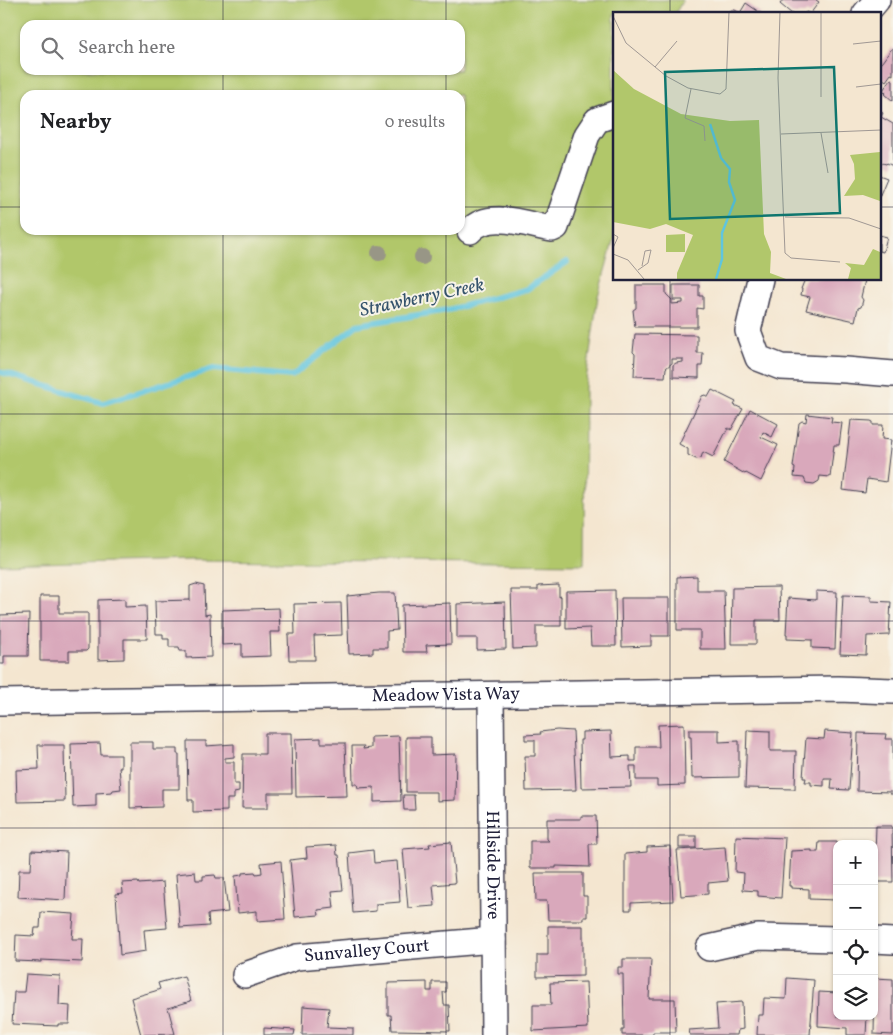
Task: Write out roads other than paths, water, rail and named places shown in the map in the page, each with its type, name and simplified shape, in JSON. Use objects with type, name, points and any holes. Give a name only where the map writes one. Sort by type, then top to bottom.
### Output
[{"type":"street","points":[[867,12],[877,0]]},
{"type":"street","points":[[470,231],[475,225],[486,221],[502,220],[552,229],[556,227],[587,135],[597,120],[613,114]]},
{"type":"street","points":[[760,280],[748,331],[758,358],[781,367],[893,374]]},
{"type":"street","name":"Meadow Vista Way","points":[[0,702],[838,689],[893,690]]},
{"type":"street","name":"Hillside Drive","points":[[491,695],[494,1035]]},
{"type":"street","points":[[709,948],[758,937],[833,939]]},
{"type":"street","name":"Sunvalley Court","points":[[245,975],[297,957],[492,940]]},
{"type":"street","points":[[878,940],[893,941]]},
{"type":"waterway","name":"Strawberry Creek","points":[[0,372],[103,403],[213,369],[292,376],[357,325],[448,310],[527,289],[567,262]]}]
